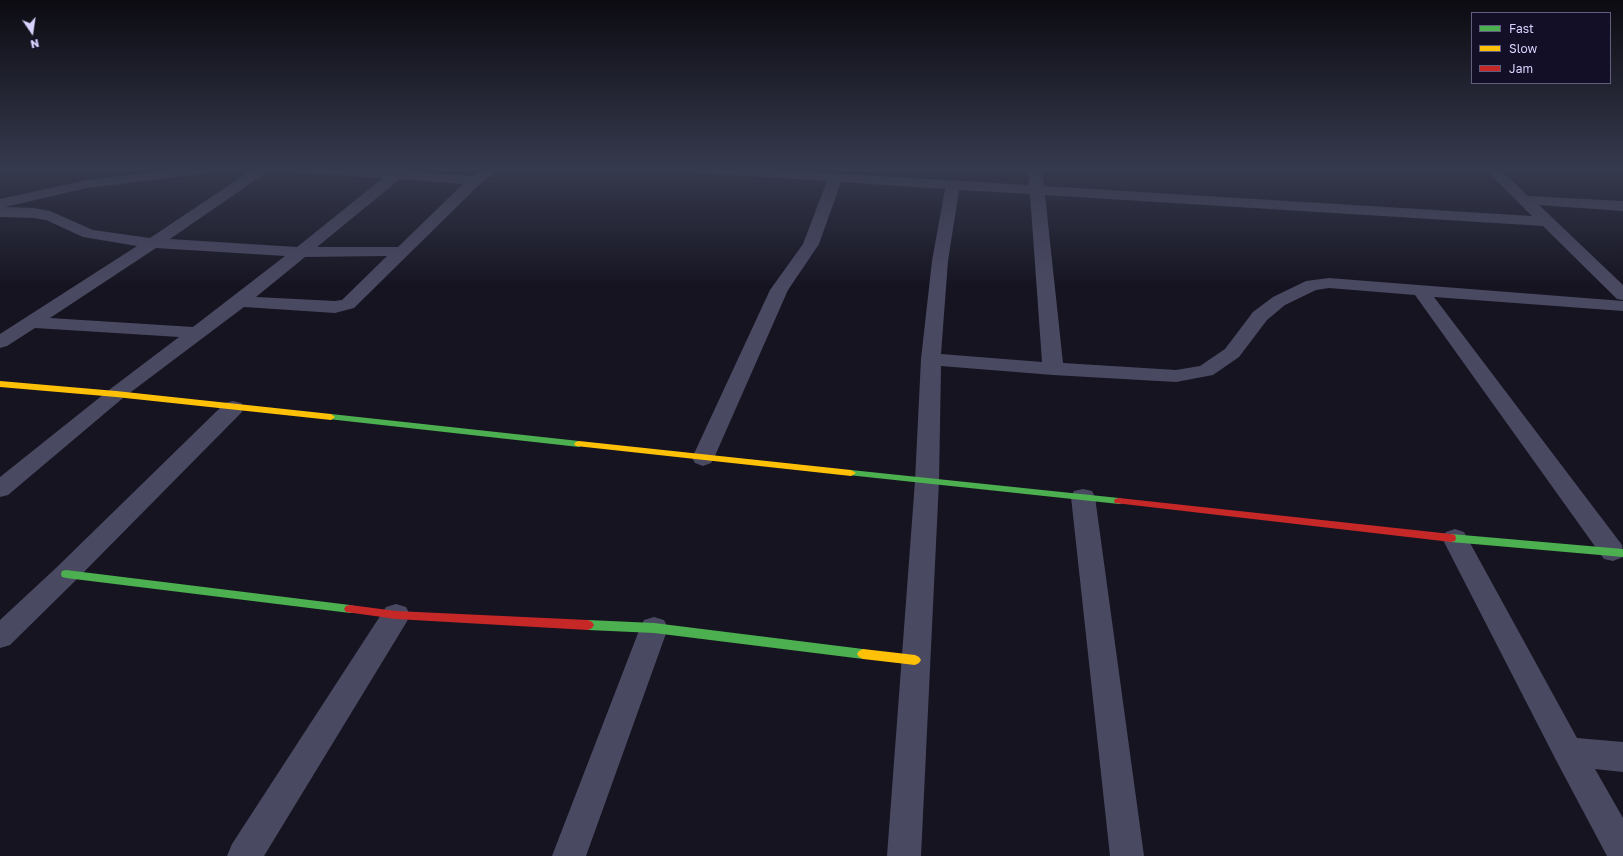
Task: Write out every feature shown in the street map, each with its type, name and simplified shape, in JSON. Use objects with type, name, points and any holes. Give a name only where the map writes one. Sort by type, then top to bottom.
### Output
[{"type":"street","points":[[0,342],[203,209]]},
{"type":"street","points":[[0,490],[116,394],[240,301],[353,209]]},
{"type":"street","points":[[240,301],[335,307],[348,304],[446,209]]},
{"type":"street","points":[[702,458],[779,290],[811,244],[824,209]]},
{"type":"street","points":[[904,856],[927,481],[931,359],[940,261],[949,209]]},
{"type":"street","points":[[1040,209],[1053,369]]},
{"type":"street","points":[[1333,209],[1547,222]]},
{"type":"street","points":[[1534,209],[1623,295]]},
{"type":"street","points":[[0,212],[34,213],[50,216],[89,234],[153,243],[299,252],[402,252]]},
{"type":"street","points":[[931,359],[1053,369],[1176,376],[1206,372],[1232,353],[1260,316],[1279,301],[1312,285],[1329,283],[1623,306]]},
{"type":"street","points":[[1420,290],[1618,552]]},
{"type":"street","points":[[30,322],[198,333]]},
{"type":"street","points":[[0,384],[116,394],[233,408],[1083,497],[1455,538],[1618,552]]},
{"type":"street","points":[[0,637],[66,574],[233,408]]},
{"type":"street","points":[[1083,497],[1127,856]]},
{"type":"street","points":[[1455,538],[1568,752],[1623,851]]},
{"type":"street","points":[[66,574],[396,615],[654,628],[915,660]]},
{"type":"street","points":[[244,856],[396,615]]},
{"type":"street","points":[[569,856],[654,628]]},
{"type":"street","points":[[1568,752],[1623,757]]},
{"type":"traffic: fast","points":[[331,417],[579,444]]},
{"type":"traffic: fast","points":[[851,473],[1119,501]]},
{"type":"traffic: fast","points":[[1451,538],[1623,553]]},
{"type":"traffic: fast","points":[[66,574],[350,609]]},
{"type":"traffic: fast","points":[[588,625],[654,628],[863,654]]},
{"type":"traffic: slow","points":[[0,384],[116,394],[331,417]]},
{"type":"traffic: slow","points":[[579,444],[851,473]]},
{"type":"traffic: slow","points":[[863,654],[915,660]]},
{"type":"traffic: jam","points":[[1119,501],[1451,538]]},
{"type":"traffic: jam","points":[[350,609],[396,615],[588,625]]}]
